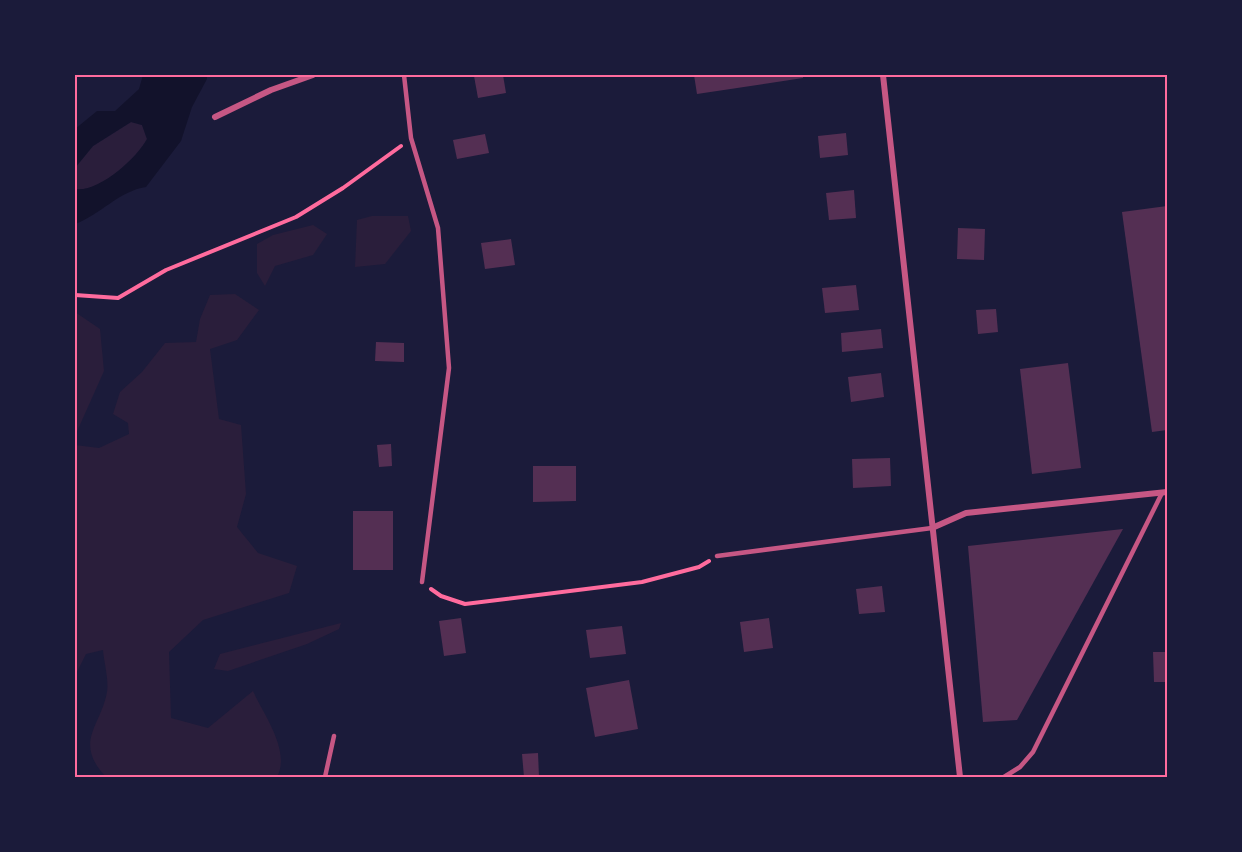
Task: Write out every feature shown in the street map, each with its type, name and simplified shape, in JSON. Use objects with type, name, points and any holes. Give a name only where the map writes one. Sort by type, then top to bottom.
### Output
[{"type":"street","points":[[215,117],[271,90],[313,75]]},
{"type":"street","points":[[883,75],[960,777]]},
{"type":"street","points":[[932,528],[966,513],[1165,492]]},
{"type":"lane","points":[[404,75],[411,138],[438,228],[449,368],[422,582]]},
{"type":"lane","points":[[1004,777],[1020,767],[1033,752],[1165,492]]},
{"type":"lane","points":[[717,556],[932,528]]},
{"type":"lane","points":[[325,777],[334,736]]},
{"type":"path","points":[[75,295],[118,298],[166,270],[296,217],[344,188],[411,138]]},
{"type":"path","points":[[422,582],[441,596],[465,604],[642,582],[699,567],[717,556]]},
{"type":"shaded area","points":[[143,75],[207,75],[207,79],[192,107],[181,141],[146,187],[127,193],[75,224],[75,189],[95,186],[116,173],[135,155],[147,139],[142,125],[131,122],[93,146],[75,168],[75,129],[97,111],[115,111],[139,89]]},
{"type":"shaded area","points":[[131,122],[142,125],[147,139],[135,156],[116,173],[95,186],[75,189],[75,168],[93,146]]},
{"type":"shaded area","points":[[372,216],[408,216],[411,231],[385,264],[355,267],[357,220]]},
{"type":"shaded area","points":[[313,225],[327,234],[313,255],[275,266],[265,286],[257,273],[257,244],[273,235]]},
{"type":"shaded area","points":[[235,294],[259,310],[237,340],[210,349],[219,419],[241,425],[246,494],[237,527],[258,553],[297,566],[289,593],[203,620],[169,652],[171,718],[208,728],[253,691],[274,733],[281,756],[280,767],[277,777],[106,777],[96,765],[90,744],[107,692],[103,650],[86,654],[75,676],[75,445],[99,448],[129,434],[128,423],[113,414],[120,392],[142,372],[165,343],[196,342],[200,319],[210,295]]},
{"type":"shaded area","points":[[75,312],[100,329],[104,371],[75,436]]},
{"type":"shaded area","points":[[341,623],[339,629],[307,644],[228,671],[214,669],[220,654]]},
{"type":"building","points":[[503,75],[506,93],[478,98],[474,76]]},
{"type":"building","points":[[694,75],[803,75],[803,78],[697,94]]},
{"type":"building","points":[[846,133],[848,155],[820,158],[818,136]]},
{"type":"building","points":[[485,134],[489,153],[457,159],[453,140]]},
{"type":"building","points":[[854,190],[856,218],[829,220],[826,193]]},
{"type":"building","points":[[1167,206],[1167,430],[1152,432],[1122,212]]},
{"type":"building","points":[[958,228],[985,229],[984,260],[957,259]]},
{"type":"building","points":[[511,239],[515,265],[485,269],[481,243]]},
{"type":"building","points":[[856,285],[859,310],[825,313],[822,288]]},
{"type":"building","points":[[996,309],[998,332],[978,334],[976,310]]},
{"type":"building","points":[[881,329],[883,348],[842,352],[841,333]]},
{"type":"building","points":[[376,342],[404,343],[404,362],[375,361]]},
{"type":"building","points":[[1068,363],[1081,468],[1032,474],[1020,369]]},
{"type":"building","points":[[881,373],[884,397],[851,402],[848,377]]},
{"type":"building","points":[[391,444],[392,466],[379,467],[377,445]]},
{"type":"building","points":[[890,458],[891,486],[853,488],[852,459]]},
{"type":"building","points":[[533,466],[576,466],[576,501],[533,502]]},
{"type":"building","points":[[353,511],[393,511],[393,570],[353,570]]},
{"type":"building","points":[[1123,529],[1017,720],[983,722],[968,546]]},
{"type":"building","points":[[882,586],[885,612],[859,614],[856,589]]},
{"type":"building","points":[[461,618],[466,653],[444,656],[439,621]]},
{"type":"building","points":[[769,618],[773,648],[744,652],[740,622]]},
{"type":"building","points":[[622,626],[626,654],[590,658],[586,630]]},
{"type":"building","points":[[1153,652],[1167,652],[1167,682],[1154,682]]},
{"type":"building","points":[[629,680],[638,729],[595,737],[586,688]]},
{"type":"building","points":[[538,753],[539,777],[524,777],[522,754]]}]
